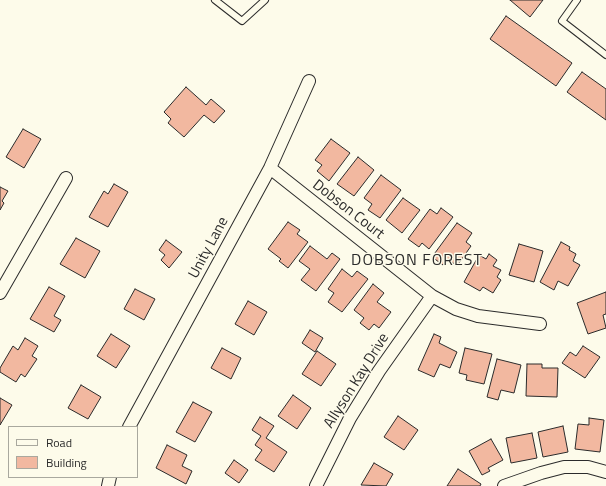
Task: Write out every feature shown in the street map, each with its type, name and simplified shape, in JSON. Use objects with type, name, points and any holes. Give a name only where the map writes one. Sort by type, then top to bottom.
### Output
[{"type":"street","name":"Unity Lane","points":[[130,426],[270,168],[309,81]]},
{"type":"street","name":"Dobson Court","points":[[270,168],[432,296],[456,308],[478,316],[540,324]]},
{"type":"street","points":[[0,293],[66,178]]},
{"type":"street","name":"Allyson Kay Drive","points":[[316,486],[350,418],[379,371],[432,296]]},
{"type":"street","points":[[504,486],[541,473],[564,467],[588,467],[606,472]]},
{"type":"lane","points":[[216,0],[242,21],[265,0]]},
{"type":"lane","points":[[577,0],[562,20],[606,55]]},
{"type":"building","points":[[510,0],[543,0],[530,17]]},
{"type":"building","points":[[506,16],[572,63],[556,86],[490,39]]},
{"type":"building","points":[[582,72],[606,89],[606,120],[567,92]]},
{"type":"building","points":[[186,87],[206,105],[211,99],[225,111],[214,123],[204,115],[184,137],[168,123],[171,119],[164,112]]},
{"type":"building","points":[[23,129],[41,139],[24,168],[6,157]]},
{"type":"building","points":[[331,139],[350,153],[329,181],[317,171],[322,165],[315,160]]},
{"type":"building","points":[[358,157],[374,170],[354,196],[337,184]]},
{"type":"building","points":[[381,175],[401,190],[380,218],[368,210],[372,204],[364,198]]},
{"type":"building","points":[[114,184],[128,192],[108,227],[89,217],[104,191],[108,194]]},
{"type":"building","points":[[0,187],[8,191],[2,201],[4,203],[0,210]]},
{"type":"building","points":[[403,198],[420,210],[402,233],[386,220]]},
{"type":"building","points":[[441,208],[453,217],[429,249],[422,243],[419,247],[408,239],[430,209],[437,214]]},
{"type":"building","points":[[288,222],[300,230],[297,234],[308,242],[288,268],[279,261],[281,259],[268,249]]},
{"type":"building","points":[[457,223],[472,233],[466,242],[471,246],[457,266],[448,259],[443,265],[432,257]]},
{"type":"building","points":[[76,238],[100,251],[85,278],[60,264]]},
{"type":"building","points":[[166,240],[182,252],[169,268],[161,260],[165,255],[159,250]]},
{"type":"building","points":[[561,242],[570,247],[569,250],[576,254],[573,261],[580,265],[568,286],[558,281],[554,290],[540,282]]},
{"type":"building","points":[[519,244],[543,251],[534,282],[509,275]]},
{"type":"building","points":[[310,246],[327,259],[332,253],[340,259],[316,291],[301,280],[310,269],[299,261]]},
{"type":"building","points":[[489,254],[497,260],[493,266],[501,270],[497,277],[501,280],[493,293],[483,287],[480,291],[464,282],[479,255],[486,259]]},
{"type":"building","points":[[342,269],[352,277],[357,271],[368,279],[342,312],[328,302],[334,293],[328,289]]},
{"type":"building","points":[[373,284],[384,293],[377,302],[391,312],[379,328],[374,324],[369,330],[360,323],[364,318],[354,310]]},
{"type":"building","points":[[49,287],[65,296],[54,316],[61,320],[54,332],[30,319]]},
{"type":"building","points":[[135,289],[155,299],[144,320],[124,309]]},
{"type":"building","points":[[606,292],[606,314],[603,315],[606,328],[588,334],[577,303]]},
{"type":"building","points":[[248,301],[267,312],[254,335],[235,324]]},
{"type":"building","points":[[310,330],[323,338],[315,352],[302,343]]},
{"type":"building","points":[[111,334],[130,346],[116,368],[97,356]]},
{"type":"building","points":[[434,334],[441,337],[439,343],[457,352],[450,368],[440,364],[434,377],[418,370]]},
{"type":"building","points":[[25,338],[38,346],[32,356],[37,359],[25,377],[21,374],[16,382],[0,372],[0,368],[13,346],[18,350]]},
{"type":"building","points":[[583,346],[600,357],[585,378],[562,363],[570,352],[576,356]]},
{"type":"building","points":[[222,348],[241,358],[231,379],[211,368]]},
{"type":"building","points":[[465,348],[492,354],[484,384],[466,380],[467,375],[459,373]]},
{"type":"building","points":[[317,351],[336,364],[321,386],[302,374]]},
{"type":"building","points":[[497,359],[521,365],[514,393],[501,390],[498,400],[487,397]]},
{"type":"building","points":[[527,364],[542,364],[542,368],[558,368],[557,397],[526,396]]},
{"type":"building","points":[[81,385],[101,397],[88,419],[68,408]]},
{"type":"building","points":[[293,395],[311,408],[297,429],[278,416]]},
{"type":"building","points":[[0,398],[12,405],[0,425]]},
{"type":"building","points":[[193,402],[212,412],[195,442],[176,432]]},
{"type":"building","points":[[398,416],[418,430],[404,450],[384,437]]},
{"type":"building","points":[[260,417],[274,426],[266,438],[287,452],[274,472],[255,460],[262,450],[255,445],[261,436],[252,430]]},
{"type":"building","points":[[589,418],[604,420],[600,452],[575,449],[578,424],[589,425]]},
{"type":"building","points":[[563,426],[568,452],[543,457],[538,432]]},
{"type":"building","points":[[532,433],[537,458],[511,463],[506,438]]},
{"type":"building","points":[[491,439],[503,460],[488,468],[490,471],[482,475],[469,451]]},
{"type":"building","points":[[167,445],[187,455],[182,466],[192,471],[186,484],[156,468]]},
{"type":"building","points":[[234,460],[248,470],[239,483],[225,473]]},
{"type":"building","points":[[374,463],[393,474],[386,486],[361,485]]},
{"type":"building","points":[[458,469],[481,484],[480,486],[447,486]]},
{"type":"district","name":"DOBSON FOREST","points":[[417,261]]}]
